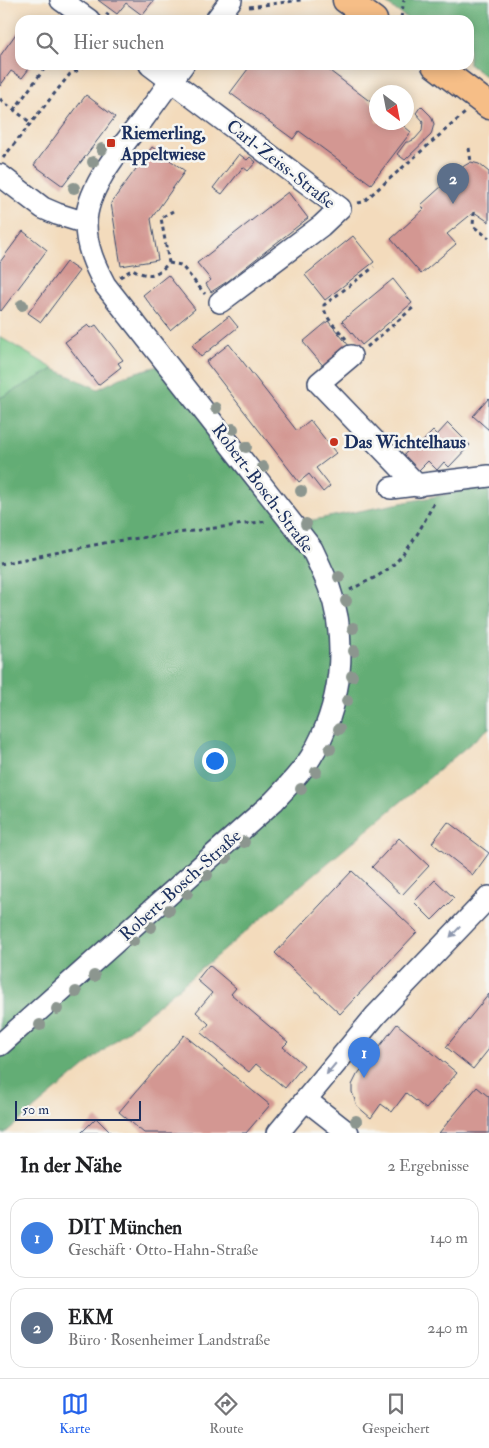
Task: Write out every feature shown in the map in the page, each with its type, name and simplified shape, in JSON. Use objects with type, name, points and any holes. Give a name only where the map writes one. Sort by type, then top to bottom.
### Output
[{"type":"main road","points":[[346,0],[367,15]]},
{"type":"main road","points":[[440,70],[478,108]]},
{"type":"street","points":[[62,0],[82,15]]},
{"type":"street","points":[[224,15],[240,4]]},
{"type":"street","name":"Carl-Zeiss-Straße","points":[[177,73],[340,208],[322,226],[220,302]]},
{"type":"street","name":"Robert-Bosch-Straße","points":[[0,1045],[274,801],[295,778],[323,734],[338,683],[340,639],[333,602],[323,571],[312,549],[105,285],[93,263],[86,223],[89,207],[102,178],[177,73]]},
{"type":"street","points":[[0,174],[43,208],[86,223]]},
{"type":"street","points":[[351,356],[319,383],[418,486]]},
{"type":"street","points":[[391,488],[489,476]]},
{"type":"street","points":[[278,1133],[376,1015],[489,897]]},
{"type":"street","points":[[306,1100],[348,1133]]},
{"type":"path","points":[[240,4],[301,0]]},
{"type":"path","points":[[402,15],[404,0]]},
{"type":"path","points":[[14,110],[43,70]]},
{"type":"path","points":[[0,162],[70,74],[79,70]]},
{"type":"path","points":[[0,99],[30,123]]},
{"type":"path","points":[[340,208],[364,202],[478,108]]},
{"type":"path","points":[[469,148],[471,162]]},
{"type":"path","points":[[169,263],[161,218],[173,211]]},
{"type":"path","points":[[474,212],[473,226],[489,238]]},
{"type":"path","points":[[169,263],[181,265],[208,298],[220,302]]},
{"type":"path","points":[[105,285],[133,269],[142,275],[158,273],[169,263]]},
{"type":"path","points":[[374,267],[324,305],[324,311],[327,316],[354,348],[351,356],[358,355],[414,307]]},
{"type":"path","points":[[350,590],[387,570],[404,555],[436,500],[438,483]]},
{"type":"path","points":[[0,564],[109,542],[266,522],[288,517]]},
{"type":"green space","points":[[382,0],[489,0],[489,79],[474,68],[474,15],[402,15]]},
{"type":"green space","points":[[0,337],[54,369],[0,398]]},
{"type":"green space","points":[[162,365],[287,525],[489,486],[489,728],[5,1133],[0,1133],[0,398],[54,369],[98,389],[129,374]]},
{"type":"building","points":[[98,0],[154,0],[142,15],[126,3],[117,14]]},
{"type":"building","points":[[15,35],[15,70],[28,70],[22,78],[11,71],[0,86],[0,56]]},
{"type":"building","points":[[247,70],[329,70],[369,101],[369,130],[409,130],[411,132],[371,184],[299,131],[293,139],[230,93]]},
{"type":"building","points":[[86,95],[115,117],[63,186],[34,165]]},
{"type":"building","points":[[421,106],[431,116],[434,124],[431,135],[405,160],[397,154],[406,142],[415,139],[422,131],[423,121],[416,113]]},
{"type":"building","points":[[152,147],[185,171],[151,219],[158,260],[121,266],[111,203]]},
{"type":"building","points":[[239,154],[247,160],[250,157],[256,162],[248,171],[243,167],[222,194],[213,188]]},
{"type":"building","points":[[471,162],[479,164],[489,172],[489,222],[474,212],[447,234],[456,244],[421,274],[391,239],[424,209],[421,205],[464,166]]},
{"type":"building","points":[[288,192],[308,218],[228,281],[211,292],[206,284],[211,280],[197,263]]},
{"type":"building","points":[[23,231],[47,250],[1,311],[0,262]]},
{"type":"building","points":[[353,236],[374,262],[325,300],[305,275]]},
{"type":"building","points":[[66,262],[79,271],[41,322],[28,313]]},
{"type":"building","points":[[168,275],[195,309],[170,330],[143,295]]},
{"type":"building","points":[[393,279],[412,303],[362,345],[342,321]]},
{"type":"building","points":[[229,316],[238,327],[201,357],[192,345]]},
{"type":"building","points":[[328,321],[350,347],[325,368],[303,342]]},
{"type":"building","points":[[88,325],[91,328],[96,325],[123,360],[118,363],[121,367],[98,385],[65,342]]},
{"type":"building","points":[[229,344],[297,431],[310,420],[336,453],[316,468],[330,486],[323,492],[309,474],[299,482],[206,362]]},
{"type":"building","points":[[489,398],[489,430],[473,416]]},
{"type":"building","points":[[448,423],[470,445],[449,467],[444,462],[437,470],[428,461],[418,471],[403,456],[412,446],[415,449],[433,431],[437,435]]},
{"type":"building","points":[[448,822],[489,853],[473,875],[432,843]]},
{"type":"building","points":[[399,838],[429,866],[402,895],[372,867]]},
{"type":"building","points":[[352,871],[417,932],[340,1014],[275,953]]},
{"type":"building","points":[[435,880],[454,898],[432,920],[414,902]]},
{"type":"building","points":[[209,965],[236,988],[231,994],[288,1042],[283,1047],[304,1065],[285,1088],[256,1064],[249,1072],[201,1033],[209,1024],[196,1012],[212,993],[197,980]]},
{"type":"building","points":[[489,994],[489,1049],[473,1069],[446,1047]]},
{"type":"building","points":[[397,1024],[457,1073],[426,1109],[406,1093],[392,1112],[381,1104],[371,1118],[357,1106],[352,1092],[352,1085],[357,1075]]},
{"type":"building","points":[[184,1035],[270,1105],[246,1133],[144,1133],[119,1112]]},
{"type":"building","points":[[477,1087],[489,1097],[489,1133],[439,1133]]},
{"type":"building","points":[[96,1118],[111,1133],[81,1133]]},
{"type":"place","name":"Riemerling, Appeltwiese","points":[[111,143]]},
{"type":"place","name":"EKM","points":[[453,204]]},
{"type":"place","name":"Das Wichtelhaus","points":[[334,442]]},
{"type":"place","name":"DIT München","points":[[364,1078]]}]
